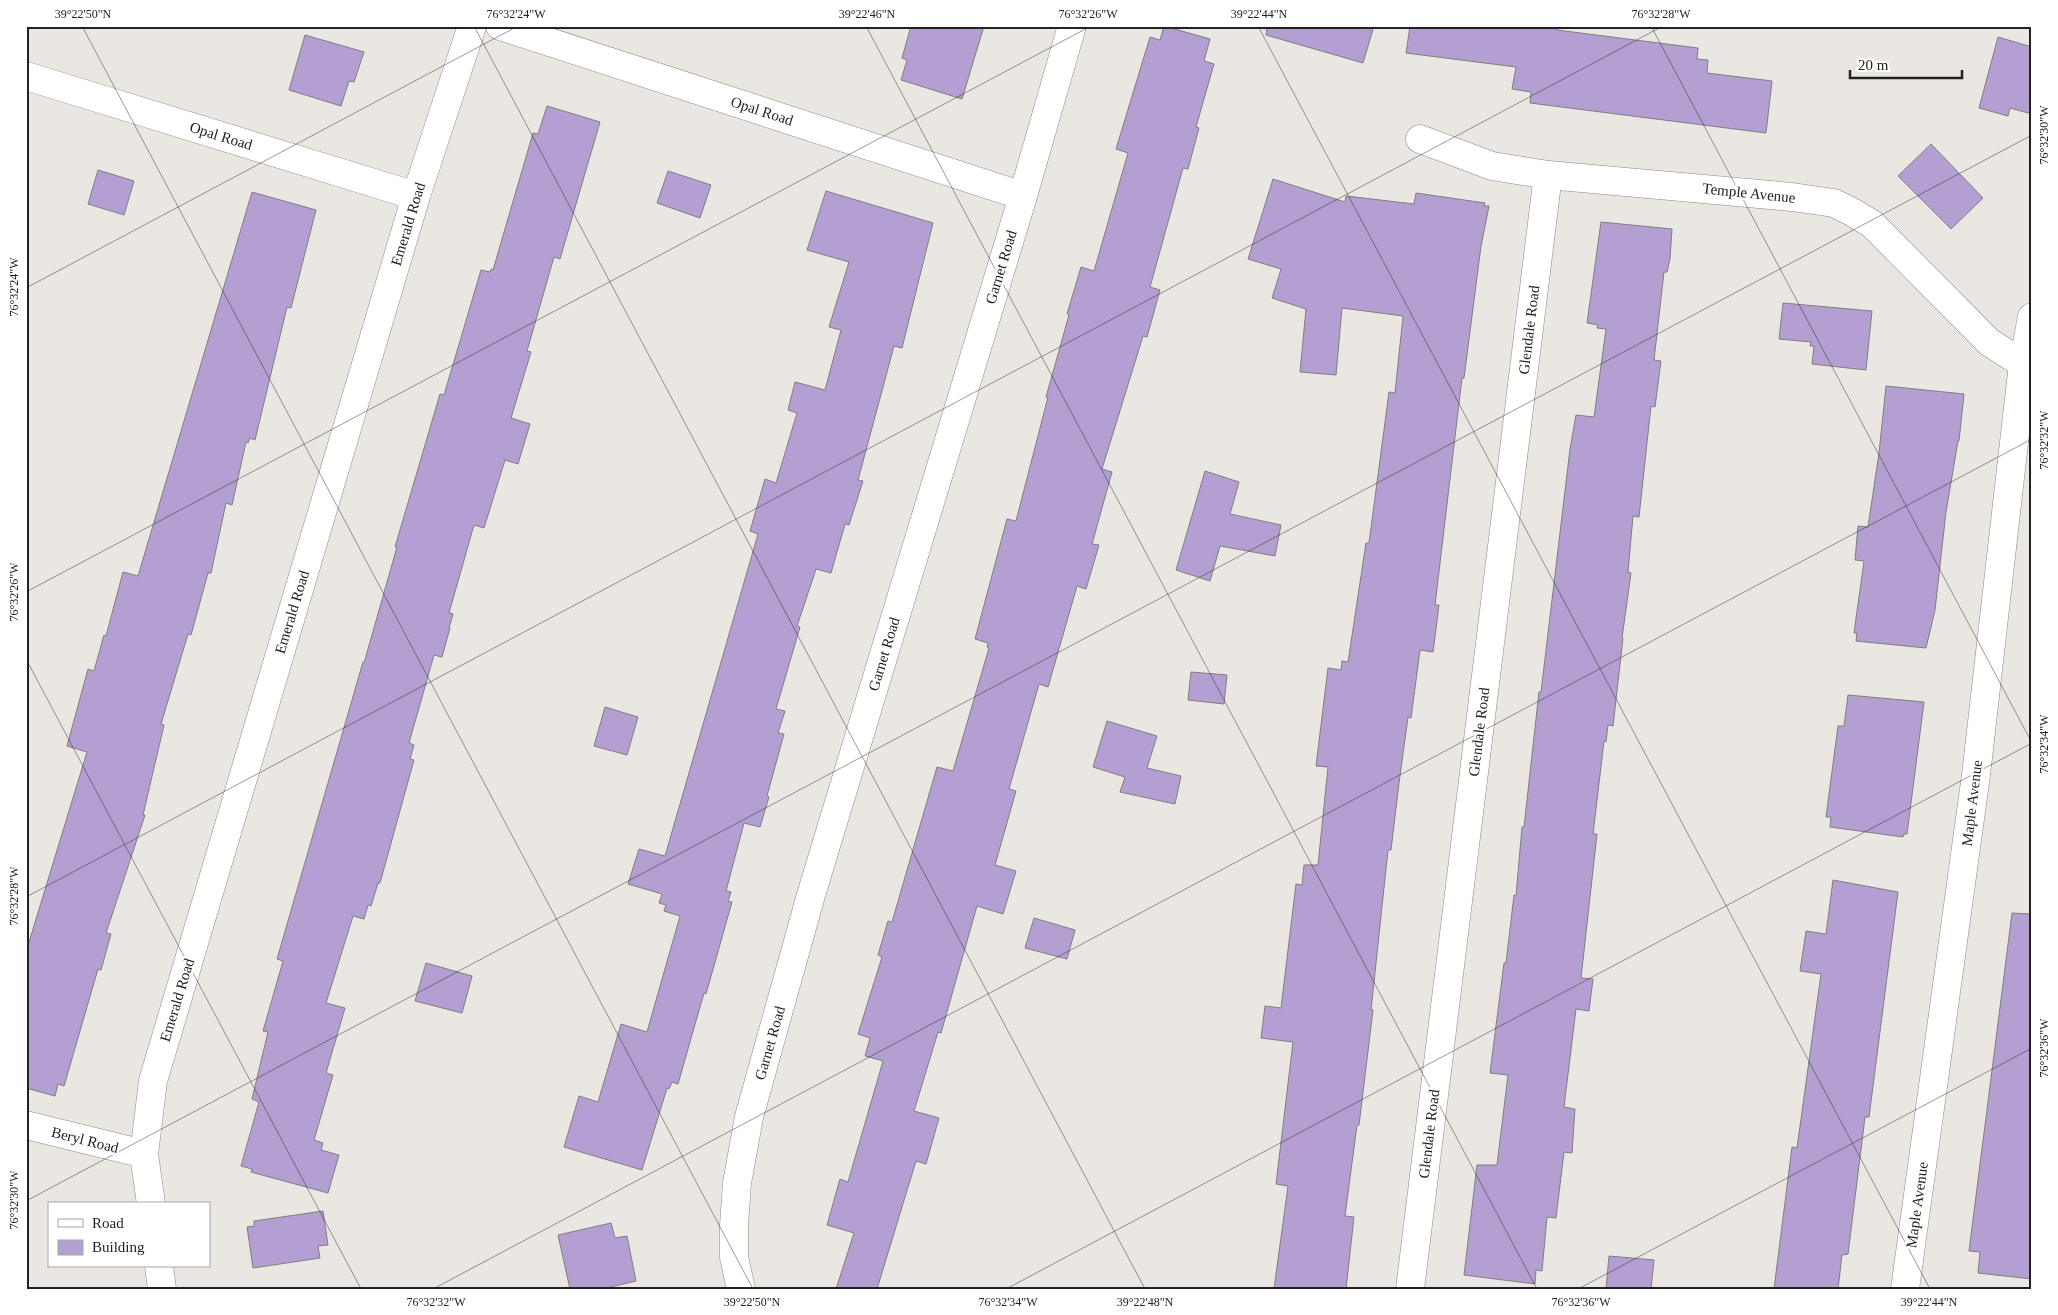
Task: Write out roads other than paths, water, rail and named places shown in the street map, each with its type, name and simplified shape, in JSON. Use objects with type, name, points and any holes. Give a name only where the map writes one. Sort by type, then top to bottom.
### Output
[{"type":"street","name":"Emerald Road","points":[[151,1202],[144,1154],[153,1081],[416,196],[472,26]]},
{"type":"street","name":"Opal Road","points":[[500,26],[1023,196]]},
{"type":"street","name":"Garnet Road","points":[[741,1289],[734,1257],[734,1225],[737,1183],[749,1117],[811,895],[1023,196],[1072,26]]},
{"type":"street","name":"Opal Road","points":[[26,76],[416,196]]},
{"type":"street","name":"Temple Avenue","points":[[1420,139],[1492,166],[1548,175],[1782,196],[1834,203],[1872,224],[1989,342],[2023,364]]},
{"type":"street","name":"Glendale Road","points":[[1410,1289],[1548,175]]},
{"type":"street","name":"Maple Avenue","points":[[1905,1289],[1975,785],[2023,364],[2032,317]]},
{"type":"street","name":"Beryl Road","points":[[26,1125],[144,1154]]},
{"type":"street","points":[[159,1268],[162,1289]]}]
